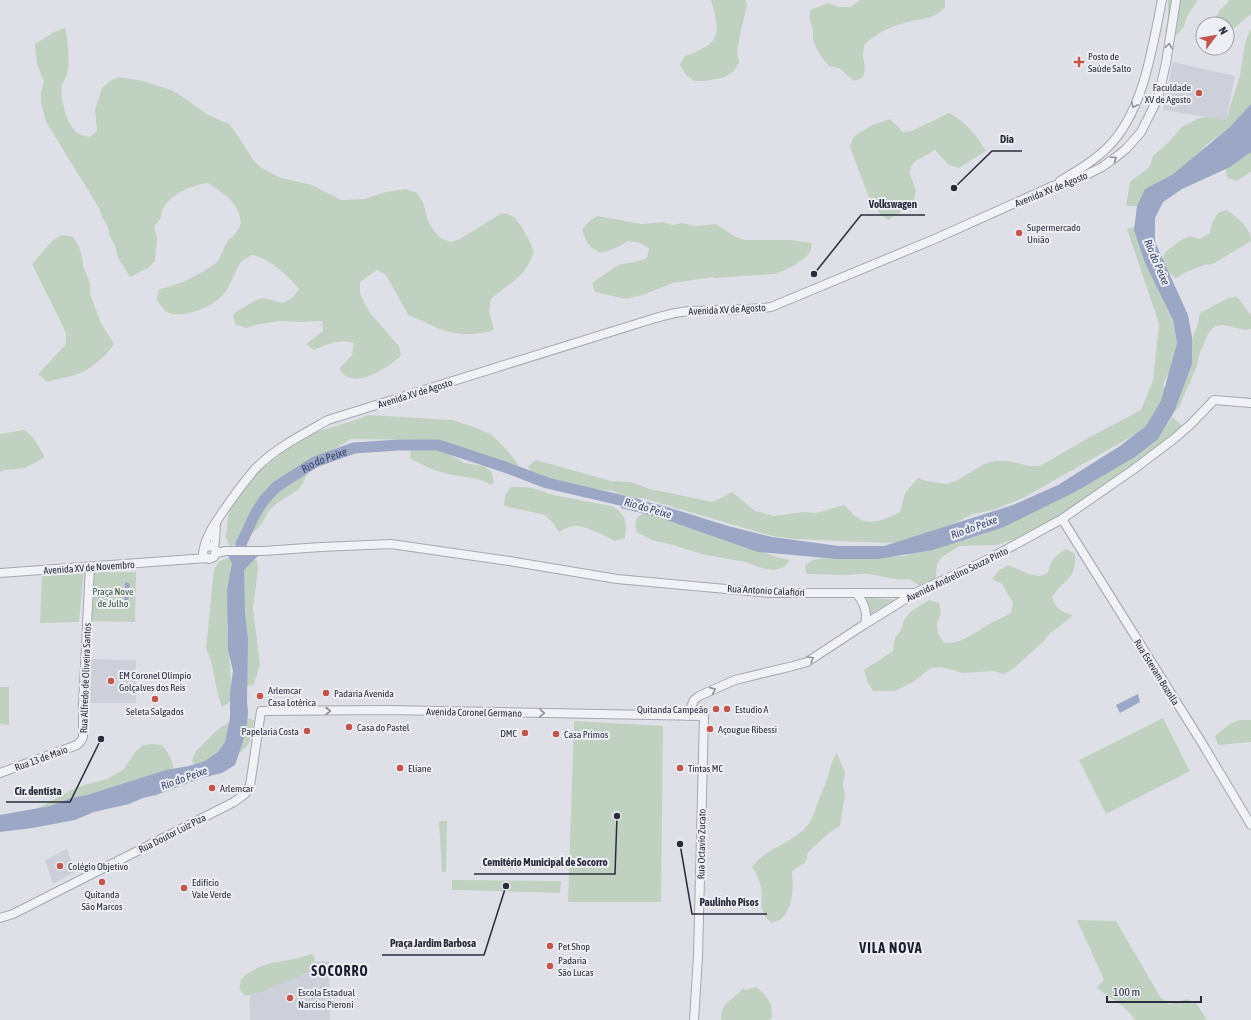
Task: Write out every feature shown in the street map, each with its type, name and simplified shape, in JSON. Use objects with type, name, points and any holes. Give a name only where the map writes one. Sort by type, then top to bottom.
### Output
[{"type":"street","points":[[1053,186],[1096,157],[1107,148],[1120,132],[1140,92],[1146,73],[1162,0]]},
{"type":"street","name":"Avenida XV de Agosto","points":[[204,549],[206,541],[216,523],[239,488],[258,466],[283,447],[328,420],[668,315],[690,311],[729,311],[770,307],[937,238],[1053,186],[1076,180],[1102,167],[1135,140],[1154,108],[1161,86],[1176,0]]},
{"type":"street","points":[[1096,157],[1102,167]]},
{"type":"street","name":"Avenida Andrelino Souza Pinto","points":[[687,716],[692,703],[699,696],[735,680],[807,662],[915,593],[987,560],[1062,520],[1134,470],[1175,438],[1214,400],[1251,404]]},
{"type":"street","name":"Rua Estevam Bozolla","points":[[1062,520],[1202,743],[1251,825]]},
{"type":"street","name":"Avenida XV de Agosto","points":[[215,550],[216,523]]},
{"type":"street","name":"Rua Antonio Calafiori","points":[[215,550],[263,551],[391,544],[618,579],[769,592],[915,593]]},
{"type":"street","points":[[210,546],[215,550],[213,558],[207,558],[203,554],[204,549],[210,546]]},
{"type":"street","name":"Avenida XV de Novembro","points":[[178,560],[204,549]]},
{"type":"street","name":"Avenida XV de Novembro","points":[[0,573],[207,558]]},
{"type":"street","name":"Rua Alfredo de Oliveira Santos","points":[[81,741],[83,737],[83,705],[90,566]]},
{"type":"street","points":[[856,593],[866,608],[867,615],[865,624]]},
{"type":"street","name":"Avenida Coronel Germano","points":[[261,711],[386,710],[704,716]]},
{"type":"street","name":"Rua Doutor Luiz Piza","points":[[0,918],[13,914],[227,806],[245,794],[250,786],[261,711]]},
{"type":"street","name":"Rua Octavio Zucato","points":[[694,1020],[698,956],[704,716]]},
{"type":"street","name":"Rua 13 de Maio","points":[[0,773],[77,745],[81,741]]},
{"type":"shaded area","name":"Faculdade XV de Agosto","points":[[1173,62],[1235,76],[1226,120],[1163,110]]},
{"type":"shaded area","name":"EM Coronel Olímpio Golçalves dos Reis","points":[[87,659],[136,660],[136,703],[85,703]]},
{"type":"shaded area","name":"Colégio Objetivo","points":[[67,849],[75,872],[53,884],[45,860]]},
{"type":"shaded area","name":"Escola Estadual Narciso Pieroni","points":[[329,961],[330,1020],[250,1020],[249,975],[278,963]]},
{"type":"green space","points":[[711,0],[746,0],[747,5],[737,52],[739,62],[734,71],[725,77],[705,81],[694,81],[686,75],[680,65],[685,56],[706,47],[712,42],[715,36],[717,30]]},
{"type":"green space","points":[[860,0],[945,0],[945,8],[931,17],[890,28],[864,45],[863,56],[865,68],[863,78],[854,81],[839,68],[829,66],[823,59],[813,40],[810,10],[828,3],[839,7],[850,7]]},
{"type":"green space","points":[[1168,0],[1198,0],[1187,16],[1184,26],[1178,34],[1169,40],[1165,31],[1168,21]]},
{"type":"green space","points":[[1230,0],[1251,0],[1251,14],[1235,27],[1235,16],[1217,16],[1219,11]]},
{"type":"green space","points":[[65,28],[68,44],[68,64],[67,74],[62,85],[63,105],[72,127],[81,135],[90,137],[97,131],[95,110],[102,88],[110,81],[119,77],[143,81],[171,90],[208,115],[229,124],[254,161],[262,168],[281,178],[312,185],[341,200],[364,199],[386,192],[406,189],[417,193],[423,202],[428,221],[440,238],[451,242],[460,239],[502,213],[508,214],[515,218],[522,227],[534,252],[525,270],[512,283],[491,299],[489,311],[494,330],[478,334],[453,333],[409,316],[386,275],[377,270],[360,282],[360,293],[370,313],[399,346],[401,356],[375,374],[367,377],[352,378],[343,374],[339,369],[352,355],[354,343],[338,342],[314,350],[306,344],[323,331],[322,321],[279,321],[246,328],[235,324],[233,314],[254,301],[263,298],[283,303],[293,297],[299,289],[278,268],[259,257],[252,255],[241,262],[227,289],[217,301],[205,308],[191,313],[178,315],[167,312],[157,300],[159,289],[188,279],[214,265],[220,257],[226,243],[239,228],[241,222],[238,211],[228,197],[208,183],[183,190],[172,198],[164,207],[160,219],[154,227],[157,238],[155,261],[148,268],[130,277],[118,258],[108,227],[99,208],[46,122],[41,103],[41,93],[44,82],[37,64],[35,44],[54,32]]},
{"type":"green space","points":[[1251,28],[1251,106],[1230,128],[1206,145],[1186,168],[1144,192],[1137,206],[1126,206],[1130,182],[1150,166],[1153,156],[1169,142],[1182,127],[1199,118],[1207,117],[1226,120],[1240,75],[1245,43]]},
{"type":"green space","points":[[949,113],[955,116],[970,129],[986,151],[959,168],[949,165],[935,150],[914,162],[909,172],[916,190],[914,202],[888,220],[880,214],[868,195],[850,147],[853,137],[872,125],[890,119],[903,132],[912,131]]},
{"type":"green space","points":[[1251,143],[1251,172],[1237,181],[1227,178],[1225,167]]},
{"type":"green space","points":[[1226,210],[1243,223],[1249,231],[1251,241],[1213,264],[1204,265],[1186,272],[1176,278],[1168,272],[1162,262],[1165,252],[1181,240],[1190,236],[1200,239],[1210,233],[1212,223],[1218,213]]},
{"type":"green space","points":[[597,216],[642,224],[662,222],[673,225],[682,223],[695,226],[716,224],[734,236],[745,240],[791,240],[812,243],[810,252],[804,259],[775,274],[713,277],[673,283],[645,294],[626,299],[595,292],[592,283],[618,265],[647,258],[649,248],[640,243],[628,241],[618,247],[601,253],[593,249],[588,244],[582,230],[588,222]]},
{"type":"green space","points":[[1137,226],[1145,260],[1173,320],[1177,343],[1170,370],[1163,385],[1167,391],[1150,426],[1023,498],[993,510],[973,514],[947,527],[898,542],[887,543],[794,539],[772,536],[642,498],[632,498],[612,491],[552,484],[534,476],[528,467],[536,460],[611,481],[631,482],[650,489],[713,502],[732,492],[755,511],[774,516],[804,512],[816,513],[844,505],[856,517],[863,521],[873,522],[890,517],[900,512],[905,493],[918,478],[946,484],[956,481],[984,464],[995,461],[1008,461],[1030,466],[1040,466],[1088,438],[1141,410],[1153,380],[1159,324],[1127,229]]},
{"type":"green space","points":[[62,235],[73,237],[79,247],[83,266],[90,283],[90,294],[101,323],[114,344],[102,358],[86,370],[75,375],[47,382],[38,374],[66,344],[66,333],[32,264],[53,240]]},
{"type":"green space","points":[[1237,297],[1251,315],[1251,329],[1245,330],[1224,325],[1215,326],[1208,334],[1199,355],[1197,366],[1179,407],[1172,414],[1179,372],[1198,324],[1200,313],[1228,298]]},
{"type":"green space","points":[[367,415],[452,420],[474,427],[492,435],[519,465],[510,470],[435,440],[351,439],[307,466],[304,482],[300,487],[271,509],[256,530],[230,547],[226,537],[228,516],[231,507],[250,479],[290,446],[306,436]]},
{"type":"green space","points":[[1172,417],[1184,427],[1175,437],[1091,494],[1084,501],[1081,510],[1073,516],[1063,516],[1054,519],[1026,535],[998,545],[959,546],[942,557],[937,564],[936,577],[933,586],[925,592],[909,579],[892,579],[863,574],[806,574],[805,565],[813,560],[824,558],[905,556],[1158,439]]},
{"type":"green space","points":[[24,430],[33,438],[45,457],[25,468],[0,472],[0,434]]},
{"type":"green space","points":[[420,443],[439,448],[464,463],[483,466],[491,471],[494,481],[491,485],[475,479],[443,473],[418,463],[410,458],[411,448]]},
{"type":"green space","points":[[511,487],[530,488],[549,494],[611,506],[623,515],[626,527],[625,538],[615,541],[591,530],[577,526],[570,527],[559,532],[545,515],[504,506],[505,495]]},
{"type":"green space","points":[[649,510],[777,557],[790,560],[784,567],[774,570],[765,569],[745,562],[701,554],[652,540],[636,532],[635,528],[637,518]]},
{"type":"green space","points":[[1066,549],[1075,554],[1074,570],[1072,575],[1052,597],[1055,604],[1060,609],[1065,613],[1073,615],[1050,633],[1044,641],[1014,668],[1004,674],[994,671],[963,673],[941,667],[931,668],[913,682],[895,691],[873,691],[867,681],[864,670],[893,651],[895,638],[910,612],[929,600],[939,603],[941,612],[937,624],[938,634],[944,643],[957,642],[1011,613],[1013,603],[1002,584],[992,579],[998,571],[1008,565],[1029,574],[1039,576],[1048,573],[1050,565],[1054,559]]},
{"type":"green space","points":[[228,558],[233,559],[227,626],[232,692],[231,701],[222,707],[206,648],[214,569],[220,561]]},
{"type":"green space","points":[[247,559],[257,560],[258,570],[253,608],[260,665],[254,684],[244,687],[242,562]]},
{"type":"green space","name":"Praça Nove de Julho","points":[[43,571],[84,571],[79,622],[40,623]]},
{"type":"green space","name":"Praça Nove de Julho","points":[[93,572],[136,572],[135,622],[87,621]]},
{"type":"green space","points":[[863,597],[899,600],[871,617]]},
{"type":"green space","points":[[0,687],[9,687],[9,725],[0,724]]},
{"type":"green space","points":[[244,717],[254,720],[252,737],[247,746],[240,753],[215,769],[196,770],[192,761],[195,752],[218,729],[235,719]]},
{"type":"green space","points":[[1163,718],[1190,771],[1106,814],[1079,760]]},
{"type":"green space","points":[[1240,720],[1251,720],[1251,742],[1218,745],[1215,736],[1231,723]]},
{"type":"green space","points":[[574,721],[663,726],[661,902],[568,902]]},
{"type":"green space","points":[[143,745],[162,745],[167,751],[172,761],[173,772],[32,815],[40,807],[77,787],[107,779],[124,769],[135,752]]},
{"type":"green space","points":[[837,753],[845,773],[843,785],[845,795],[840,826],[829,833],[808,852],[806,862],[792,871],[792,897],[788,910],[780,920],[771,923],[763,913],[761,904],[761,890],[757,875],[752,867],[765,854],[797,835],[810,822]]},
{"type":"green space","points":[[439,821],[447,821],[446,872],[442,872]]},
{"type":"green space","points":[[452,880],[561,881],[560,893],[452,890]]},
{"type":"green space","points":[[1077,920],[1116,921],[1161,998],[1169,1004],[1188,999],[1197,1004],[1207,1020],[1135,1020],[1122,1006],[1097,987],[1104,980]]},
{"type":"green space","points":[[313,954],[315,960],[310,970],[300,976],[264,991],[245,996],[239,989],[241,979],[259,967]]},
{"type":"green space","points":[[756,987],[770,1003],[772,1017],[769,1020],[721,1020],[722,1010],[729,1001],[743,988],[745,990]]},
{"type":"water","points":[[1251,104],[1251,152],[1230,167],[1182,189],[1163,202],[1155,218],[1155,242],[1188,315],[1192,337],[1192,364],[1174,412],[1158,439],[1135,457],[1075,492],[1004,527],[933,550],[878,559],[837,559],[758,552],[661,518],[621,508],[625,496],[728,526],[772,537],[839,546],[884,546],[1013,505],[1058,485],[1120,446],[1146,426],[1161,401],[1177,343],[1173,320],[1145,263],[1134,230],[1137,206],[1145,189],[1172,175],[1230,127]]},
{"type":"water","points":[[225,551],[263,551],[244,570],[245,613],[248,640],[248,718],[245,734],[235,765],[222,773],[202,778],[129,804],[94,812],[75,820],[0,832],[0,815],[50,806],[71,798],[87,795],[166,770],[189,766],[205,761],[218,752],[225,742],[230,718],[230,692],[233,671],[228,650],[227,590],[232,563]]},
{"type":"water","points":[[127,582],[130,584],[128,602],[124,604],[125,583]]},
{"type":"water","points":[[1138,694],[1140,702],[1120,713],[1116,705]]},
{"type":"waterway","name":"Rio do Peixe","points":[[239,562],[241,544],[255,514],[264,500],[276,487],[315,462],[354,448],[399,445],[438,445],[505,467],[547,483],[637,504]]},
{"type":"place","name":"Posto de Saúde Salto","points":[[1079,62]]},
{"type":"place","name":"Faculdade XV de Agosto","points":[[1199,93]]},
{"type":"place","name":"Dia","points":[[954,188]]},
{"type":"place","name":"Supermercado União","points":[[1019,233]]},
{"type":"place","name":"Volkswagen","points":[[814,274]]},
{"type":"place","name":"EM Coronel Olímpio Golçalves dos Reis","points":[[111,681]]},
{"type":"place","name":"Padaria Avenida","points":[[326,693]]},
{"type":"place","name":"Arlemcar Casa Lotérica","points":[[260,696]]},
{"type":"place","name":"Seleta Salgados","points":[[155,699]]},
{"type":"place","name":"Quitanda Campeão","points":[[716,709]]},
{"type":"place","name":"Estudio A","points":[[727,709]]},
{"type":"place","name":"Casa do Pastel","points":[[349,727]]},
{"type":"place","name":"Açougue Ribessi","points":[[710,729]]},
{"type":"place","name":"Papelaria Costa","points":[[307,731]]},
{"type":"place","name":"DMC","points":[[525,733]]},
{"type":"place","name":"Casa Primos","points":[[556,734]]},
{"type":"place","name":"Cir. dentista","points":[[101,739]]},
{"type":"place","name":"Eliane","points":[[400,768]]},
{"type":"place","name":"Tintas MC","points":[[680,768]]},
{"type":"place","name":"Arlemcar","points":[[212,788]]},
{"type":"place","name":"Cemitério Municipal de Socorro","points":[[617,816]]},
{"type":"place","name":"Paulinho Pisos","points":[[680,844]]},
{"type":"place","name":"Colégio Objetivo","points":[[60,866]]},
{"type":"place","name":"Quitanda São Marcos","points":[[102,882]]},
{"type":"place","name":"Praça Jardim Barbosa","points":[[506,886]]},
{"type":"place","name":"Edifício Vale Verde","points":[[184,888]]},
{"type":"place","name":"Pet Shop","points":[[550,946]]},
{"type":"place","name":"Padaria São Lucas","points":[[550,966]]},
{"type":"place","name":"Escola Estadual Narciso Pieroni","points":[[290,998]]},
{"type":"district","name":"VILA NOVA","points":[[891,948]]},
{"type":"district","name":"SOCORRO","points":[[340,971]]}]
